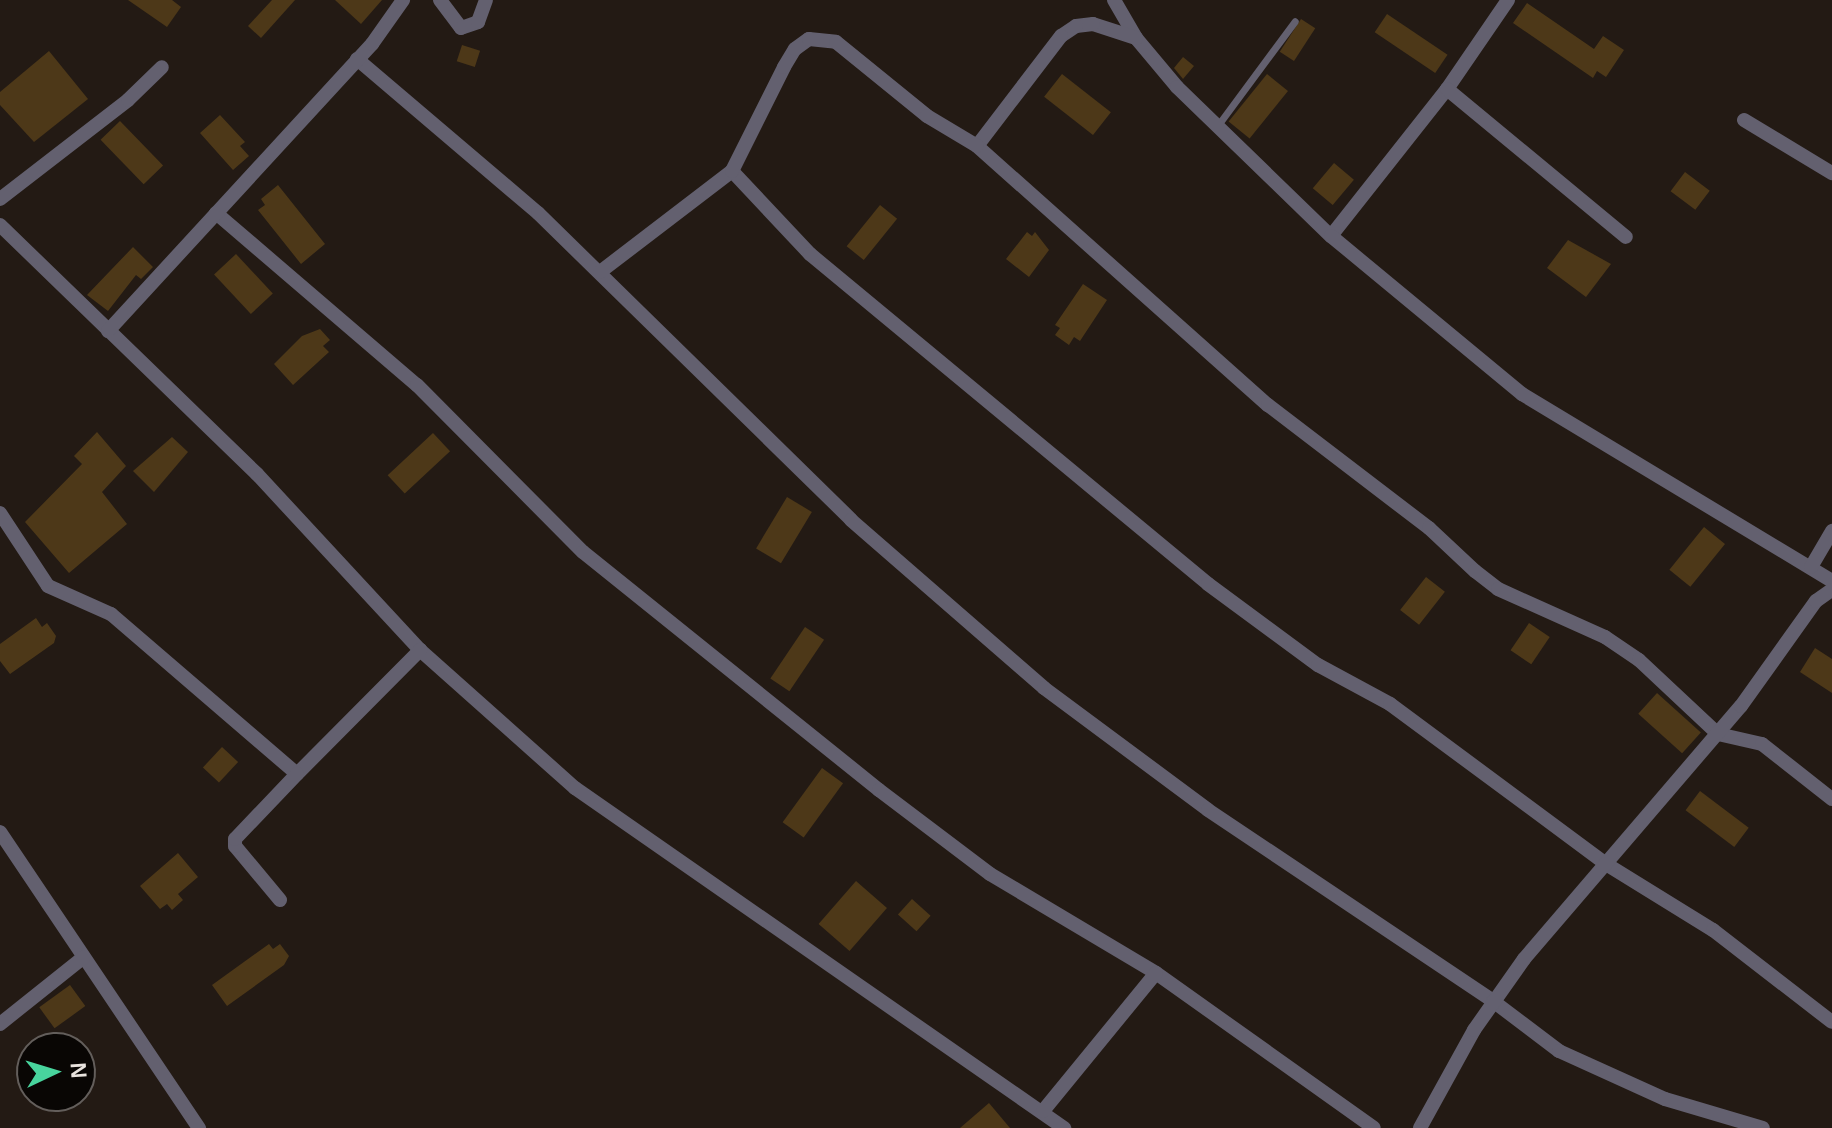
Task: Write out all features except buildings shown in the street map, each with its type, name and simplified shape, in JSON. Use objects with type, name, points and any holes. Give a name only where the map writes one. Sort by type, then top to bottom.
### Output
[{"type":"street","points":[[108,331],[397,15],[403,0]]},
{"type":"street","points":[[440,0],[461,28],[478,22],[486,0]]},
{"type":"street","points":[[1114,0],[1136,38],[1217,126],[1331,236],[1522,394],[1832,581]]},
{"type":"street","points":[[1331,236],[1447,89],[1508,0]]},
{"type":"street","points":[[977,146],[1061,36],[1076,26],[1093,24],[1136,38]]},
{"type":"street","points":[[600,272],[732,171],[795,49],[823,38],[977,146],[1268,405],[1421,521],[1498,589],[1605,637],[1639,660],[1718,734],[1762,744],[1832,799]]},
{"type":"street","points":[[357,59],[600,272],[851,520],[1008,658],[1208,810],[1493,1001],[1559,1051],[1613,1078],[1763,1128]]},
{"type":"street","points":[[0,199],[128,100],[162,67]]},
{"type":"street","points":[[1447,89],[1626,237]]},
{"type":"street","points":[[1744,120],[1832,173]]},
{"type":"street","points":[[732,171],[810,254],[1208,584],[1318,665],[1390,704],[1606,864],[1713,930],[1832,1022]]},
{"type":"street","points":[[216,213],[417,385],[583,552],[990,874],[1156,973],[1374,1128]]},
{"type":"street","points":[[0,225],[257,474],[420,650],[575,788],[1064,1128]]},
{"type":"street","points":[[0,513],[48,586],[111,614],[297,774]]},
{"type":"street","points":[[1811,567],[1832,531]]},
{"type":"street","points":[[1420,1128],[1493,1001],[1718,734],[1792,641],[1816,601],[1832,590]]},
{"type":"street","points":[[280,900],[235,846],[235,839],[420,650]]},
{"type":"street","points":[[0,832],[199,1128]]},
{"type":"street","points":[[0,1024],[84,957]]},
{"type":"street","points":[[1043,1111],[1156,973]]},
{"type":"lane","points":[[1217,126],[1295,21]]}]
